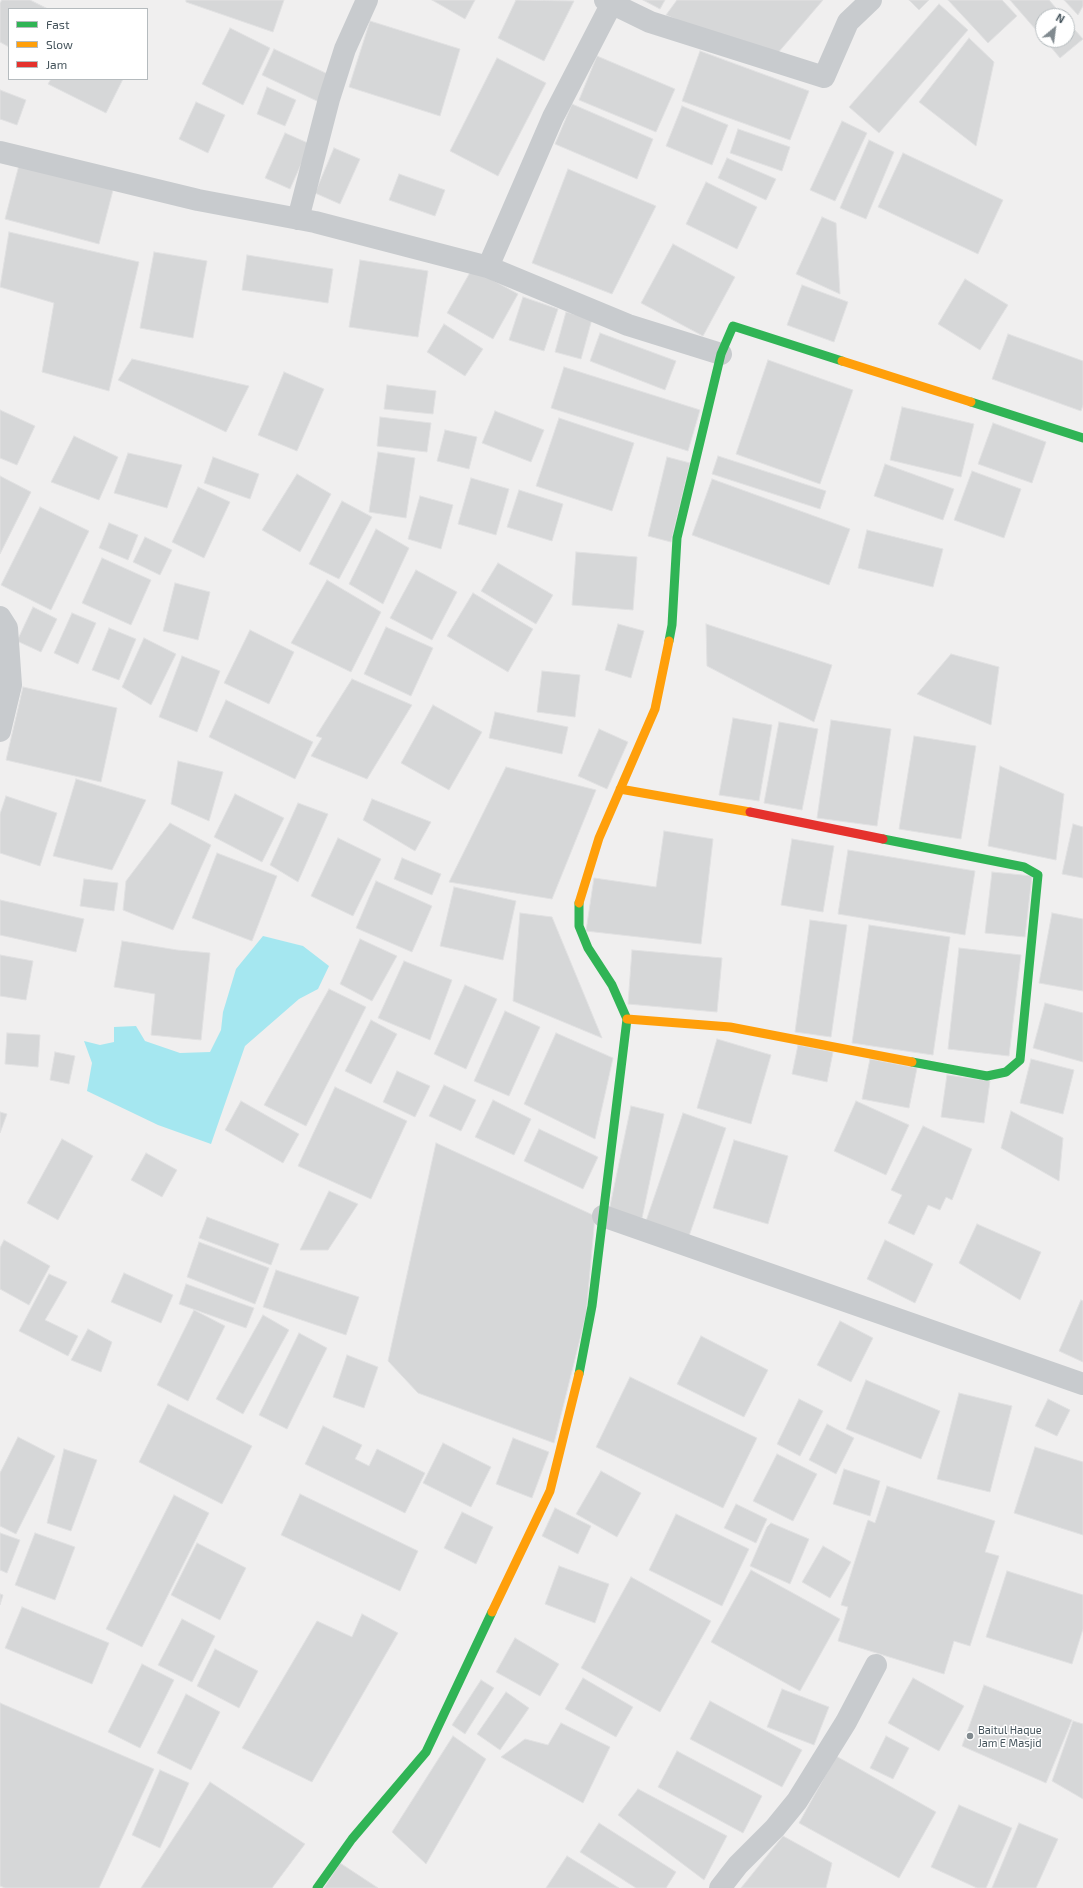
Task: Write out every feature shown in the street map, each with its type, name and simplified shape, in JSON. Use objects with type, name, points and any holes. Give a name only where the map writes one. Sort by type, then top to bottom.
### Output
[{"type":"street","points":[[298,219],[328,99],[344,49],[367,0]]},
{"type":"street","points":[[488,267],[554,117],[608,2],[650,22],[824,77],[848,22],[870,0]]},
{"type":"street","points":[[0,152],[198,200],[298,219],[488,267],[628,325],[721,354]]},
{"type":"street","points":[[317,1888],[352,1839],[426,1752],[550,1491],[579,1376],[592,1306],[627,1019],[612,985],[588,948],[579,926],[579,898],[599,838],[655,709],[672,625],[677,538],[721,354],[733,326],[1083,438]]},
{"type":"street","points":[[0,617],[7,628],[11,685],[0,731]]},
{"type":"street","points":[[620,789],[722,806],[1024,867],[1038,875],[1020,1060],[1006,1072],[988,1076],[730,1026],[627,1019]]},
{"type":"street","points":[[603,1216],[1083,1384]]},
{"type":"street","points":[[720,1888],[738,1865],[775,1828],[797,1801],[846,1722],[876,1665]]},
{"type":"water","points":[[263,936],[303,946],[329,966],[318,989],[299,999],[245,1046],[211,1144],[158,1125],[87,1091],[92,1063],[84,1041],[100,1045],[114,1042],[114,1027],[136,1026],[145,1041],[180,1053],[210,1052],[221,1030],[223,1012],[236,969]]},
{"type":"building","points":[[2,0],[30,0],[46,8],[8,8],[8,46],[0,42],[0,3]]},
{"type":"building","points":[[186,0],[284,0],[273,32],[186,2]]},
{"type":"building","points":[[432,0],[475,0],[465,19]]},
{"type":"building","points":[[516,0],[574,1],[544,61],[498,38]]},
{"type":"building","points":[[643,0],[665,0],[660,9]]},
{"type":"building","points":[[677,0],[823,0],[771,61],[666,15]]},
{"type":"building","points":[[909,0],[929,0],[919,10]]},
{"type":"building","points":[[948,0],[1002,0],[1017,16],[988,43]]},
{"type":"building","points":[[1010,0],[1049,0],[1056,8],[1035,8],[1035,29]]},
{"type":"building","points":[[1064,0],[1083,0],[1083,6],[1078,15],[1075,12],[1075,8],[1071,8]]},
{"type":"building","points":[[939,4],[968,30],[879,133],[849,107]]},
{"type":"building","points":[[370,21],[460,49],[440,116],[349,87]]},
{"type":"building","points":[[230,28],[270,48],[243,105],[202,84]]},
{"type":"building","points":[[1075,30],[1083,39],[1075,46]]},
{"type":"building","points":[[969,38],[994,62],[976,146],[919,102]]},
{"type":"building","points":[[1052,48],[1072,48],[1060,58]]},
{"type":"building","points":[[274,49],[332,76],[319,102],[262,75]]},
{"type":"building","points":[[700,51],[809,91],[790,140],[682,101]]},
{"type":"building","points":[[597,56],[675,89],[656,132],[579,100]]},
{"type":"building","points":[[497,58],[546,83],[498,176],[450,151]]},
{"type":"building","points":[[50,80],[122,80],[106,113],[48,84]]},
{"type":"building","points":[[267,87],[296,100],[285,126],[257,114]]},
{"type":"building","points":[[0,90],[26,100],[17,125],[0,119]]},
{"type":"building","points":[[196,102],[225,115],[208,153],[179,139]]},
{"type":"building","points":[[572,104],[653,139],[637,179],[555,144]]},
{"type":"building","points":[[682,106],[728,125],[712,165],[666,146]]},
{"type":"building","points":[[842,121],[867,133],[835,201],[810,190]]},
{"type":"building","points":[[738,129],[790,147],[782,171],[730,153]]},
{"type":"building","points":[[285,133],[310,144],[290,189],[265,178]]},
{"type":"building","points":[[869,140],[894,152],[866,219],[840,208]]},
{"type":"building","points":[[334,148],[360,159],[340,204],[315,193]]},
{"type":"building","points":[[903,153],[1003,200],[978,254],[878,207]]},
{"type":"building","points":[[727,158],[776,179],[766,200],[718,178]]},
{"type":"building","points":[[19,165],[113,190],[99,244],[5,219]]},
{"type":"building","points":[[568,169],[656,206],[612,294],[532,263]]},
{"type":"building","points":[[399,174],[445,190],[435,216],[389,200]]},
{"type":"building","points":[[706,182],[757,207],[737,249],[686,224]]},
{"type":"building","points":[[822,217],[836,223],[840,294],[796,274]]},
{"type":"building","points":[[9,232],[139,262],[109,391],[42,372],[54,303],[0,287]]},
{"type":"building","points":[[673,244],[735,277],[703,336],[641,303]]},
{"type":"building","points":[[154,252],[207,261],[193,338],[140,328]]},
{"type":"building","points":[[247,255],[333,269],[328,303],[242,290]]},
{"type":"building","points":[[360,260],[428,271],[418,337],[349,327]]},
{"type":"building","points":[[472,269],[518,294],[493,339],[447,313]]},
{"type":"building","points":[[965,279],[1008,305],[980,350],[938,324]]},
{"type":"building","points":[[802,285],[848,302],[834,342],[787,325]]},
{"type":"building","points":[[523,297],[558,309],[544,351],[509,340]]},
{"type":"building","points":[[566,312],[592,319],[581,359],[555,352]]},
{"type":"building","points":[[444,324],[483,349],[465,376],[427,352]]},
{"type":"building","points":[[600,333],[676,361],[665,390],[590,361]]},
{"type":"building","points":[[1008,334],[1083,361],[1083,405],[1081,411],[992,379]]},
{"type":"building","points":[[132,359],[249,386],[226,432],[118,380]]},
{"type":"building","points":[[768,360],[853,390],[820,484],[736,454]]},
{"type":"building","points":[[564,367],[700,410],[688,451],[551,408]]},
{"type":"building","points":[[284,372],[324,389],[297,451],[258,435]]},
{"type":"building","points":[[387,385],[436,391],[433,414],[384,409]]},
{"type":"building","points":[[902,407],[974,424],[961,477],[890,460]]},
{"type":"building","points":[[0,410],[35,426],[17,465],[0,458]]},
{"type":"building","points":[[495,411],[544,430],[531,462],[482,443]]},
{"type":"building","points":[[380,417],[431,423],[427,452],[377,446]]},
{"type":"building","points":[[559,418],[634,443],[612,511],[536,486]]},
{"type":"building","points":[[993,423],[1046,442],[1032,483],[978,464]]},
{"type":"building","points":[[445,430],[477,437],[469,469],[437,461]]},
{"type":"building","points":[[74,436],[118,457],[99,500],[51,482]]},
{"type":"building","points":[[378,452],[415,458],[406,518],[369,512]]},
{"type":"building","points":[[128,453],[182,465],[167,508],[114,493]]},
{"type":"building","points":[[718,456],[826,491],[820,509],[712,474]]},
{"type":"building","points":[[213,457],[259,474],[250,499],[204,483]]},
{"type":"building","points":[[667,457],[690,463],[671,542],[648,536]]},
{"type":"building","points":[[885,464],[954,489],[943,520],[874,496]]},
{"type":"building","points":[[972,471],[1021,489],[1004,538],[954,520]]},
{"type":"building","points":[[297,474],[331,494],[300,552],[262,530]]},
{"type":"building","points":[[0,476],[31,492],[0,554]]},
{"type":"building","points":[[471,478],[509,489],[496,535],[458,524]]},
{"type":"building","points":[[712,479],[850,529],[829,585],[692,535]]},
{"type":"building","points":[[198,487],[230,502],[204,558],[172,542]]},
{"type":"building","points":[[519,490],[563,504],[552,541],[507,527]]},
{"type":"building","points":[[420,496],[453,505],[441,549],[408,539]]},
{"type":"building","points":[[342,501],[372,517],[339,579],[309,564]]},
{"type":"building","points":[[40,507],[89,531],[51,610],[1,585]]},
{"type":"building","points":[[109,523],[138,535],[128,560],[99,548]]},
{"type":"building","points":[[376,529],[409,548],[383,604],[349,584]]},
{"type":"building","points":[[867,530],[943,549],[933,587],[858,568]]},
{"type":"building","points":[[145,537],[172,550],[160,575],[133,562]]},
{"type":"building","points":[[576,552],[637,557],[633,610],[572,605]]},
{"type":"building","points":[[102,558],[151,580],[131,625],[82,603]]},
{"type":"building","points":[[498,563],[553,595],[536,624],[481,591]]},
{"type":"building","points":[[416,570],[457,592],[432,640],[390,618]]},
{"type":"building","points":[[327,580],[381,612],[351,672],[291,643]]},
{"type":"building","points":[[175,583],[210,592],[198,640],[163,631]]},
{"type":"building","points":[[473,593],[533,629],[508,672],[447,636]]},
{"type":"building","points":[[33,607],[57,619],[41,652],[17,641]]},
{"type":"building","points":[[72,613],[96,623],[78,664],[54,653]]},
{"type":"building","points":[[618,624],[644,631],[631,678],[605,670]]},
{"type":"building","points":[[706,624],[832,665],[814,722],[707,666]]},
{"type":"building","points":[[386,627],[433,648],[411,696],[364,674]]},
{"type":"building","points":[[109,628],[136,639],[119,680],[92,670]]},
{"type":"building","points":[[250,630],[294,652],[269,704],[224,683]]},
{"type":"building","points":[[144,638],[176,654],[151,705],[122,687]]},
{"type":"building","points":[[951,654],[999,667],[991,725],[917,694]]},
{"type":"building","points":[[182,656],[220,671],[197,732],[159,717]]},
{"type":"building","points":[[542,671],[580,675],[575,717],[537,712]]},
{"type":"building","points":[[352,679],[412,705],[367,779],[311,756],[322,738],[316,736]]},
{"type":"building","points":[[23,687],[117,708],[101,782],[6,760]]},
{"type":"building","points":[[226,700],[313,742],[295,779],[209,737]]},
{"type":"building","points":[[433,705],[482,732],[449,790],[401,763]]},
{"type":"building","points":[[495,712],[568,727],[562,754],[489,738]]},
{"type":"building","points":[[733,718],[772,725],[759,801],[719,795]]},
{"type":"building","points":[[831,720],[891,729],[877,826],[817,818]]},
{"type":"building","points":[[779,722],[818,729],[802,810],[764,803]]},
{"type":"building","points":[[599,729],[628,742],[607,789],[578,776]]},
{"type":"building","points":[[914,736],[976,746],[961,839],[899,829]]},
{"type":"building","points":[[178,761],[223,772],[209,821],[171,804]]},
{"type":"building","points":[[1000,766],[1064,794],[1056,860],[988,846]]},
{"type":"building","points":[[506,767],[596,790],[552,899],[449,882]]},
{"type":"building","points":[[76,779],[146,800],[112,870],[53,856]]},
{"type":"building","points":[[235,794],[284,818],[262,862],[214,837]]},
{"type":"building","points":[[6,796],[57,813],[40,866],[0,853],[0,814]]},
{"type":"building","points":[[372,799],[431,822],[415,851],[363,820]]},
{"type":"building","points":[[298,803],[328,814],[298,882],[270,865]]},
{"type":"building","points":[[170,823],[211,845],[173,930],[123,910],[126,881]]},
{"type":"building","points":[[1073,824],[1083,827],[1083,878],[1062,874]]},
{"type":"building","points":[[664,831],[713,839],[701,944],[586,931],[594,878],[656,887]]},
{"type":"building","points":[[338,838],[381,859],[353,916],[311,896]]},
{"type":"building","points":[[792,839],[834,846],[823,912],[781,905]]},
{"type":"building","points":[[848,850],[975,871],[965,935],[838,914]]},
{"type":"building","points":[[217,853],[277,876],[252,941],[192,918]]},
{"type":"building","points":[[402,858],[441,874],[432,895],[394,879]]},
{"type":"building","points":[[992,872],[1032,876],[1025,937],[985,933]]},
{"type":"building","points":[[84,879],[118,883],[114,911],[80,906]]},
{"type":"building","points":[[376,881],[432,906],[412,952],[356,928]]},
{"type":"building","points":[[454,887],[516,901],[503,960],[440,946]]},
{"type":"building","points":[[0,900],[84,919],[76,952],[0,935]]},
{"type":"building","points":[[520,913],[552,917],[602,1038],[513,1001]]},
{"type":"building","points":[[1052,913],[1083,919],[1083,991],[1039,983]]},
{"type":"building","points":[[810,920],[847,925],[831,1037],[795,1032]]},
{"type":"building","points":[[869,925],[950,937],[933,1055],[852,1043]]},
{"type":"building","points":[[360,939],[397,956],[372,1001],[340,984]]},
{"type":"building","points":[[122,941],[177,950],[210,953],[201,1040],[151,1035],[155,994],[114,987]]},
{"type":"building","points":[[959,948],[1021,955],[1009,1056],[948,1049]]},
{"type":"building","points":[[632,950],[722,958],[717,1012],[628,1004]]},
{"type":"building","points":[[0,955],[33,961],[26,1000],[0,996]]},
{"type":"building","points":[[404,961],[452,980],[430,1040],[378,1018]]},
{"type":"building","points":[[465,985],[497,999],[466,1069],[434,1054]]},
{"type":"building","points":[[329,989],[366,1007],[306,1126],[264,1105]]},
{"type":"building","points":[[1045,1003],[1083,1013],[1083,1062],[1033,1048]]},
{"type":"building","points":[[505,1011],[540,1027],[509,1096],[474,1081]]},
{"type":"building","points":[[371,1020],[397,1034],[371,1084],[345,1071]]},
{"type":"building","points":[[7,1033],[40,1035],[38,1067],[5,1064]]},
{"type":"building","points":[[556,1033],[613,1058],[595,1139],[524,1104]]},
{"type":"building","points":[[717,1039],[771,1055],[751,1124],[697,1108]]},
{"type":"building","points":[[798,1045],[833,1052],[827,1082],[792,1074]]},
{"type":"building","points":[[55,1052],[75,1056],[69,1084],[50,1080]]},
{"type":"building","points":[[870,1059],[917,1068],[909,1108],[862,1099]]},
{"type":"building","points":[[1031,1059],[1074,1070],[1063,1114],[1020,1103]]},
{"type":"building","points":[[397,1071],[430,1086],[415,1117],[383,1102]]},
{"type":"building","points":[[947,1075],[990,1081],[984,1123],[941,1117]]},
{"type":"building","points":[[444,1085],[476,1100],[461,1131],[429,1116]]},
{"type":"building","points":[[335,1087],[407,1121],[371,1199],[298,1166]]},
{"type":"building","points":[[493,1100],[531,1119],[514,1155],[475,1137]]},
{"type":"building","points":[[241,1101],[299,1134],[283,1163],[225,1130]]},
{"type":"building","points":[[856,1101],[909,1125],[886,1175],[834,1151]]},
{"type":"building","points":[[631,1106],[664,1114],[642,1218],[609,1211]]},
{"type":"building","points":[[1011,1111],[1063,1138],[1059,1181],[1001,1148]]},
{"type":"building","points":[[0,1112],[7,1114],[0,1133]]},
{"type":"building","points":[[683,1113],[726,1128],[688,1239],[645,1224]]},
{"type":"building","points":[[923,1126],[972,1149],[952,1200],[946,1197],[940,1210],[928,1205],[914,1235],[888,1223],[902,1195],[891,1190]]},
{"type":"building","points":[[539,1129],[598,1157],[583,1189],[524,1161]]},
{"type":"building","points":[[62,1139],[93,1156],[58,1220],[27,1203]]},
{"type":"building","points":[[734,1140],[788,1156],[768,1224],[713,1208]]},
{"type":"building","points":[[436,1143],[595,1216],[586,1315],[554,1443],[418,1393],[388,1361]]},
{"type":"building","points":[[146,1153],[177,1170],[162,1197],[131,1180]]},
{"type":"building","points":[[329,1191],[358,1204],[328,1250],[300,1250]]},
{"type":"building","points":[[207,1217],[279,1244],[271,1265],[199,1238]]},
{"type":"building","points":[[977,1224],[1041,1252],[1020,1300],[959,1263]]},
{"type":"building","points":[[4,1240],[50,1266],[29,1305],[0,1289],[0,1248]]},
{"type":"building","points":[[885,1240],[933,1264],[915,1303],[867,1279]]},
{"type":"building","points":[[199,1242],[269,1268],[255,1304],[187,1277]]},
{"type":"building","points":[[276,1270],[359,1297],[346,1335],[263,1307]]},
{"type":"building","points":[[124,1273],[173,1295],[161,1323],[111,1302]]},
{"type":"building","points":[[49,1274],[67,1282],[45,1320],[78,1336],[68,1356],[19,1331]]},
{"type":"building","points":[[186,1284],[254,1308],[246,1328],[179,1304]]},
{"type":"building","points":[[1081,1300],[1083,1301],[1083,1362],[1059,1351]]},
{"type":"building","points":[[194,1310],[225,1326],[188,1401],[157,1385]]},
{"type":"building","points":[[263,1315],[289,1330],[243,1414],[216,1399]]},
{"type":"building","points":[[840,1321],[873,1338],[851,1382],[817,1365]]},
{"type":"building","points":[[88,1329],[112,1342],[101,1372],[71,1360]]},
{"type":"building","points":[[299,1333],[327,1348],[287,1429],[259,1415]]},
{"type":"building","points":[[701,1336],[768,1370],[744,1417],[677,1384]]},
{"type":"building","points":[[347,1355],[378,1367],[364,1408],[333,1397]]},
{"type":"building","points":[[630,1377],[757,1438],[723,1508],[596,1447]]},
{"type":"building","points":[[866,1380],[940,1411],[921,1459],[846,1429]]},
{"type":"building","points":[[959,1393],[1012,1406],[990,1492],[937,1479]]},
{"type":"building","points":[[799,1399],[823,1411],[800,1456],[777,1444]]},
{"type":"building","points":[[1048,1399],[1070,1410],[1057,1436],[1035,1426]]},
{"type":"building","points":[[168,1404],[252,1446],[222,1504],[139,1462]]},
{"type":"building","points":[[827,1424],[854,1438],[836,1474],[809,1460]]},
{"type":"building","points":[[323,1426],[362,1445],[355,1459],[369,1466],[377,1449],[425,1473],[405,1513],[305,1464]]},
{"type":"building","points":[[18,1437],[55,1456],[16,1534],[0,1526],[0,1473]]},
{"type":"building","points":[[513,1438],[549,1452],[532,1498],[496,1484]]},
{"type":"building","points":[[443,1443],[491,1467],[471,1507],[423,1483]]},
{"type":"building","points":[[1035,1447],[1083,1462],[1083,1535],[1014,1513]]},
{"type":"building","points":[[64,1449],[97,1460],[71,1531],[47,1523]]},
{"type":"building","points":[[777,1454],[817,1474],[793,1521],[753,1501]]},
{"type":"building","points":[[844,1469],[880,1481],[870,1516],[833,1504]]},
{"type":"building","points":[[601,1471],[641,1493],[617,1537],[576,1514]]},
{"type":"building","points":[[887,1486],[995,1521],[985,1552],[999,1556],[970,1646],[954,1641],[944,1674],[838,1641],[848,1607],[841,1605],[868,1520],[875,1523]]},
{"type":"building","points":[[300,1494],[418,1551],[400,1591],[281,1535]]},
{"type":"building","points":[[174,1495],[209,1513],[142,1647],[106,1629]]},
{"type":"building","points":[[736,1504],[767,1519],[756,1543],[724,1528]]},
{"type":"building","points":[[555,1508],[591,1526],[578,1554],[542,1536]]},
{"type":"building","points":[[462,1512],[493,1527],[476,1564],[444,1548]]},
{"type":"building","points":[[676,1514],[749,1549],[722,1606],[649,1570]]},
{"type":"building","points":[[771,1523],[809,1539],[790,1584],[750,1566],[767,1527]]},
{"type":"building","points":[[0,1533],[20,1540],[7,1573],[0,1570]]},
{"type":"building","points":[[35,1533],[75,1547],[55,1600],[15,1585]]},
{"type":"building","points":[[197,1543],[246,1568],[220,1620],[171,1595]]},
{"type":"building","points":[[823,1546],[851,1562],[830,1598],[802,1582]]},
{"type":"building","points":[[559,1566],[609,1584],[595,1623],[545,1604]]},
{"type":"building","points":[[751,1570],[840,1619],[800,1691],[711,1642]]},
{"type":"building","points":[[1007,1571],[1083,1595],[1083,1629],[1072,1664],[986,1637]]},
{"type":"building","points":[[631,1577],[711,1621],[660,1712],[581,1668]]},
{"type":"building","points":[[0,1594],[3,1595],[0,1605]]},
{"type":"building","points":[[22,1607],[109,1643],[92,1684],[5,1648]]},
{"type":"building","points":[[362,1614],[398,1633],[312,1782],[242,1748],[317,1621],[352,1637]]},
{"type":"building","points":[[182,1619],[215,1636],[192,1682],[158,1665]]},
{"type":"building","points":[[515,1638],[559,1664],[540,1696],[496,1672]]},
{"type":"building","points":[[215,1649],[258,1671],[239,1708],[197,1686]]},
{"type":"building","points":[[142,1664],[174,1680],[140,1748],[108,1732]]},
{"type":"building","points":[[583,1678],[633,1707],[616,1737],[565,1709]]},
{"type":"building","points":[[913,1678],[964,1706],[939,1751],[888,1723]]},
{"type":"building","points":[[481,1680],[494,1688],[465,1734],[452,1725]]},
{"type":"building","points":[[984,1685],[1072,1720],[1046,1783],[962,1746]]},
{"type":"building","points":[[782,1689],[829,1707],[814,1745],[767,1727]]},
{"type":"building","points":[[506,1692],[529,1708],[500,1750],[477,1734]]},
{"type":"building","points":[[186,1694],[220,1712],[191,1770],[157,1753]]},
{"type":"building","points":[[710,1701],[802,1750],[782,1787],[690,1739]]},
{"type":"building","points":[[0,1703],[154,1769],[99,1888],[5,1888],[0,1886]]},
{"type":"building","points":[[1073,1721],[1083,1724],[1083,1799],[1052,1781]]},
{"type":"building","points":[[561,1723],[610,1747],[583,1803],[501,1757],[525,1739],[548,1745]]},
{"type":"building","points":[[453,1736],[486,1759],[426,1864],[392,1832]]},
{"type":"building","points":[[886,1736],[909,1748],[893,1779],[870,1768]]},
{"type":"building","points":[[677,1751],[762,1796],[743,1833],[658,1787]]},
{"type":"building","points":[[836,1756],[936,1812],[899,1878],[799,1823]]},
{"type":"building","points":[[160,1770],[189,1783],[160,1848],[132,1835]]},
{"type":"building","points":[[210,1782],[305,1844],[272,1888],[141,1888]]},
{"type":"building","points":[[638,1789],[727,1836],[704,1880],[618,1815]]},
{"type":"building","points":[[959,1805],[1012,1828],[986,1888],[977,1888],[931,1867]]},
{"type":"building","points":[[599,1823],[676,1872],[666,1888],[636,1888],[580,1852]]},
{"type":"building","points":[[1019,1823],[1058,1839],[1036,1888],[992,1888]]},
{"type":"building","points":[[783,1836],[832,1863],[826,1888],[741,1888]]},
{"type":"building","points":[[567,1856],[619,1888],[546,1888]]},
{"type":"building","points":[[340,1863],[378,1888],[324,1888]]},
{"type":"traffic: fast","points":[[669,641],[672,625],[677,538],[721,354],[733,326],[842,361]]},
{"type":"traffic: fast","points":[[971,402],[1083,438]]},
{"type":"traffic: fast","points":[[883,839],[1024,867],[1038,875],[1020,1060],[1006,1072],[987,1076],[912,1062]]},
{"type":"traffic: fast","points":[[579,903],[579,926],[588,948],[612,985],[627,1019],[592,1306],[579,1374]]},
{"type":"traffic: fast","points":[[317,1888],[352,1839],[426,1752],[492,1612]]},
{"type":"traffic: slow","points":[[842,361],[971,402]]},
{"type":"traffic: slow","points":[[579,903],[599,838],[655,709],[669,641]]},
{"type":"traffic: slow","points":[[620,789],[750,812]]},
{"type":"traffic: slow","points":[[627,1019],[730,1027],[912,1062]]},
{"type":"traffic: slow","points":[[492,1612],[550,1491],[579,1374]]},
{"type":"traffic: jam","points":[[750,812],[883,839]]},
{"type":"place","name":"Baitul Haque Jam E Masjid","points":[[970,1736]]}]
